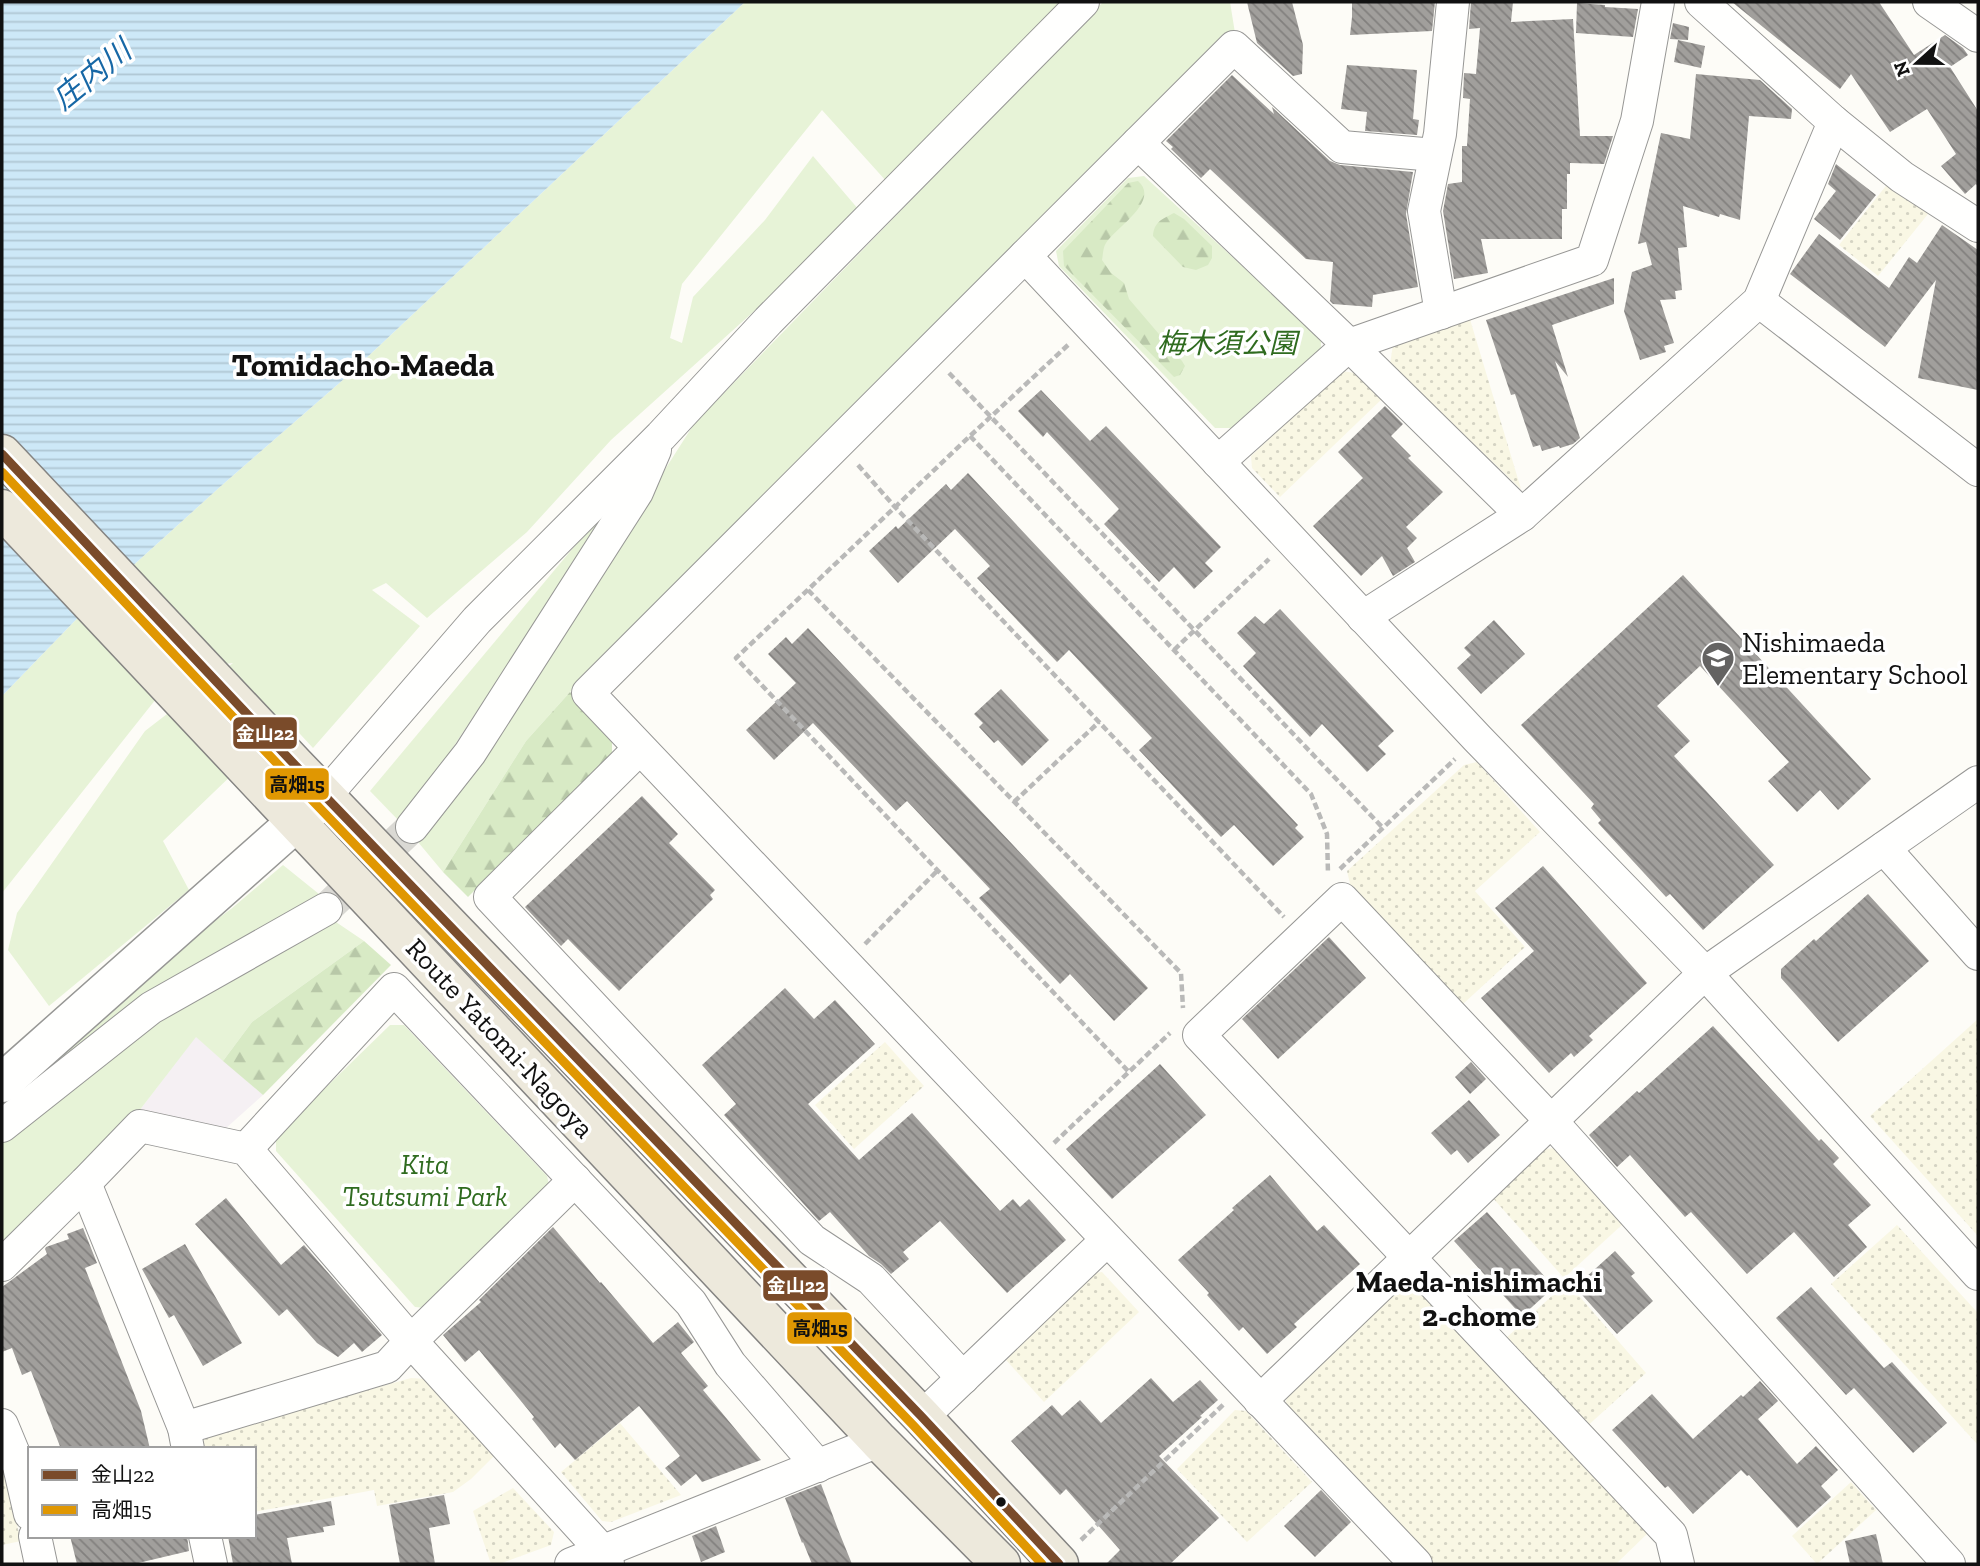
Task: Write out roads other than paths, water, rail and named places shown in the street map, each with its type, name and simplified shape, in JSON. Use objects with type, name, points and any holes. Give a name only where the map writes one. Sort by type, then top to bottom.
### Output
[{"type":"main road","name":"Route Yatomi-Nagoya","points":[[2,454],[276,746],[922,1417],[1058,1564]]},
{"type":"main road","name":"Route Yatomi-Nagoya","points":[[2,509],[879,1441],[1001,1564]]},
{"type":"street","points":[[2,1083],[325,796],[477,620],[661,436],[768,321],[1083,2]]},
{"type":"street","points":[[1441,313],[1424,211],[1440,134],[1453,2]]},
{"type":"street","points":[[1218,463],[1349,345],[1591,260],[1637,121],[1658,2]]},
{"type":"street","points":[[1701,2],[1834,122],[1902,177],[1978,226]]},
{"type":"street","points":[[1929,2],[1978,36]]},
{"type":"street","points":[[1416,1564],[588,693],[1234,47],[1342,147],[1435,155]]},
{"type":"street","points":[[1363,617],[1522,515],[1759,300],[1834,122]]},
{"type":"street","points":[[1138,143],[1522,515]]},
{"type":"street","points":[[1025,256],[1477,738],[1705,973],[1978,1274]]},
{"type":"street","points":[[1759,300],[1978,470]]},
{"type":"street","points":[[412,827],[470,753],[637,492],[661,436]]},
{"type":"street","points":[[639,749],[490,897],[812,1240],[871,1279],[963,1378]]},
{"type":"street","points":[[1252,1393],[1409,1257],[1705,973],[1978,782]]},
{"type":"street","points":[[1884,848],[1978,954]]},
{"type":"street","points":[[1678,1564],[1671,1535],[1199,1035],[1342,898],[1552,1122],[1949,1564]]},
{"type":"street","points":[[2,1126],[151,1008],[326,909]]},
{"type":"street","points":[[246,1149],[394,989],[691,1303],[730,1364],[818,1466]]},
{"type":"street","points":[[2,1265],[140,1126],[246,1149],[411,1341],[606,1558]]},
{"type":"street","points":[[85,1183],[186,1438],[387,1367],[575,1180]]},
{"type":"street","points":[[922,1417],[1107,1240]]},
{"type":"street","points":[[2,1425],[19,1466],[28,1505]]},
{"type":"street","points":[[571,1564],[606,1558],[879,1441]]},
{"type":"street","points":[[35,1538],[41,1564]]},
{"type":"street","points":[[205,1538],[211,1564]]},
{"type":"water","name":"庄内川","points":[[2,2],[745,2],[344,379],[96,599],[2,696]]},
{"type":"tunnel","points":[[326,909],[412,827]]},
{"type":"place","name":"Nishimaeda Elementary School","points":[[1718,688]]},
{"type":"district","name":"Tomidacho-Maeda","points":[[363,365]]},
{"type":"district","name":"Maeda-nishimachi 2-chome","points":[[1479,1299]]},
{"type":"park label","name":"梅木須公園","points":[[1227,343]]},
{"type":"park label","name":"Kita Tsutsumi Park","points":[[425,1180]]}]
